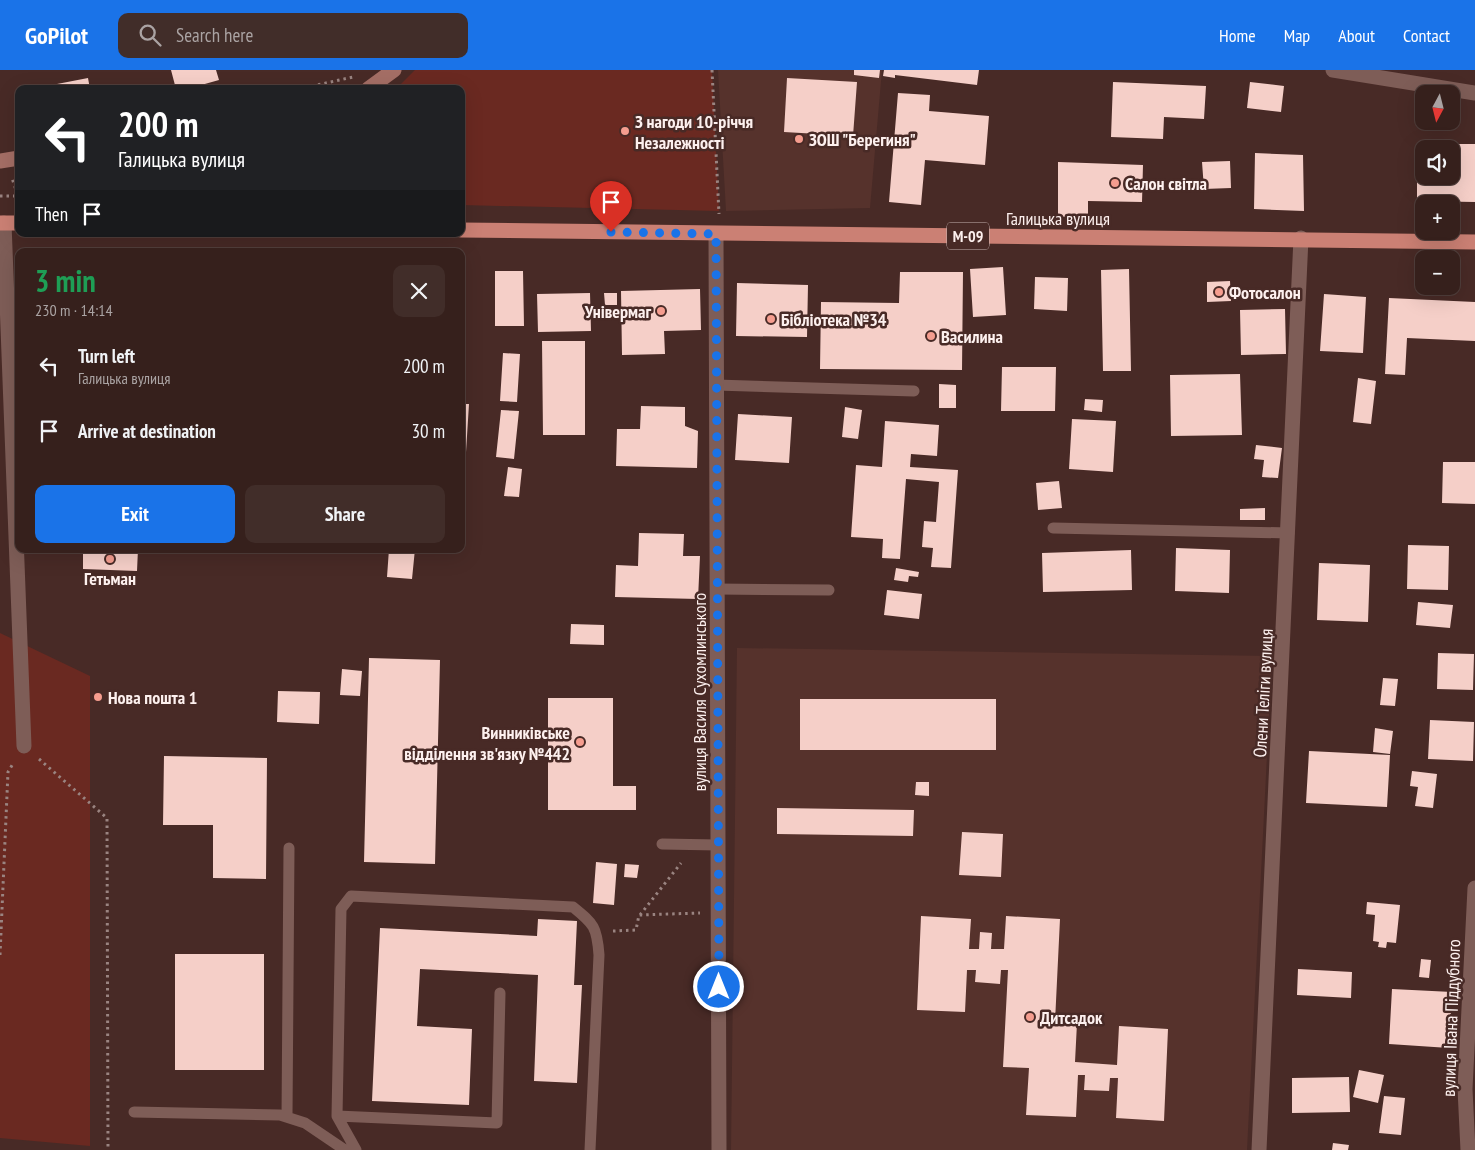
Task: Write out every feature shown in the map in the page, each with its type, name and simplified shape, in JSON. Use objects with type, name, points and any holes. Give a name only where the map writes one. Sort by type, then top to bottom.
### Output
[{"type":"main road","name":"Галицька вулиця","points":[[465,230],[717,227],[1475,242]]},
{"type":"street","points":[[373,85],[394,70]]},
{"type":"street","points":[[1334,70],[1475,93]]},
{"type":"street","points":[[0,161],[15,159]]},
{"type":"street","points":[[8,223],[15,452]]},
{"type":"street","name":"вулиця Василя Сухомлинського","points":[[717,227],[719,1150]]},
{"type":"street","name":"Олени Теліги вулиця","points":[[1260,1150],[1302,238]]},
{"type":"street","points":[[18,553],[24,746]]},
{"type":"street","name":"вулиця Івана Піддубного","points":[[1468,1150],[1465,1088],[1475,888]]},
{"type":"lane","points":[[716,384],[914,391]]},
{"type":"lane","points":[[1053,528],[1289,533]]},
{"type":"lane","points":[[717,589],[829,590]]},
{"type":"lane","points":[[662,844],[718,845]]},
{"type":"lane","points":[[287,1117],[289,848]]},
{"type":"lane","points":[[356,1150],[337,1116],[341,909],[351,896],[572,907],[588,919],[598,933],[599,955],[590,1150]]},
{"type":"lane","points":[[337,1116],[496,1123],[500,993]]},
{"type":"lane","points":[[134,1112],[258,1113],[287,1117],[306,1124],[345,1150]]},
{"type":"path","points":[[712,70],[717,227]]},
{"type":"path","points":[[318,85],[357,76]]},
{"type":"path","points":[[0,196],[15,196]]},
{"type":"path","points":[[0,955],[8,772],[24,746],[107,818],[108,1150]]},
{"type":"path","points":[[598,933],[636,930],[639,915],[696,845]]},
{"type":"path","points":[[639,915],[707,913]]},
{"type":"shaded area","points":[[415,70],[712,70],[719,211],[465,205],[465,85],[400,85]]},
{"type":"shaded area","name":"ЗОШ \"Берегиня\"","points":[[718,70],[882,70],[870,208],[726,211]]},
{"type":"shaded area","points":[[0,633],[90,676],[90,1146],[0,1138]]},
{"type":"shaded area","points":[[737,648],[1272,656],[1247,1150],[731,1150]]},
{"type":"building","points":[[171,70],[216,70],[219,80],[201,85],[175,85]]},
{"type":"building","points":[[854,70],[880,70],[879,78],[854,75]]},
{"type":"building","points":[[884,70],[979,70],[977,85],[895,75],[895,78],[883,76]]},
{"type":"building","points":[[88,78],[89,85],[57,85]]},
{"type":"building","points":[[787,78],[857,82],[853,136],[784,132]]},
{"type":"building","points":[[1113,82],[1206,86],[1204,119],[1164,117],[1163,139],[1111,137]]},
{"type":"building","points":[[1250,82],[1284,86],[1281,112],[1247,108]]},
{"type":"building","points":[[898,93],[930,95],[929,111],[989,116],[985,165],[925,160],[921,205],[889,202]]},
{"type":"building","points":[[1460,144],[1475,144],[1475,202],[1460,202],[1460,195],[1417,195],[1417,185],[1460,185]]},
{"type":"building","points":[[1255,153],[1303,155],[1304,211],[1254,209]]},
{"type":"building","points":[[1230,161],[1231,188],[1204,189],[1202,162]]},
{"type":"building","points":[[1058,162],[1143,165],[1142,202],[1088,201],[1088,220],[1058,216]]},
{"type":"building","points":[[1003,267],[1006,315],[973,317],[970,269]]},
{"type":"building","points":[[1129,269],[1131,371],[1103,371],[1101,270]]},
{"type":"building","points":[[495,271],[523,271],[524,326],[495,326]]},
{"type":"building","points":[[900,272],[963,272],[962,370],[820,369],[821,302],[899,303]]},
{"type":"building","points":[[1035,277],[1068,278],[1067,311],[1034,309]]},
{"type":"building","name":"Фотосалон","points":[[1230,281],[1231,301],[1207,302],[1207,282]]},
{"type":"building","name":"Бібліотека №34","points":[[737,283],[808,285],[807,337],[736,336]]},
{"type":"building","name":"Універмаг","points":[[700,289],[701,330],[664,331],[665,354],[622,355],[621,291]]},
{"type":"building","points":[[590,293],[591,331],[538,332],[537,294]]},
{"type":"building","points":[[604,293],[617,293],[617,305],[605,305]]},
{"type":"building","points":[[1324,294],[1366,297],[1363,353],[1320,351]]},
{"type":"building","points":[[1389,298],[1475,302],[1475,341],[1407,338],[1405,375],[1385,374]]},
{"type":"building","points":[[1285,309],[1286,354],[1241,355],[1240,310]]},
{"type":"building","points":[[542,341],[585,341],[585,435],[543,435]]},
{"type":"building","points":[[503,353],[520,354],[517,402],[500,401]]},
{"type":"building","points":[[1002,367],[1056,367],[1055,411],[1001,411]]},
{"type":"building","points":[[1240,374],[1242,435],[1171,436],[1170,375]]},
{"type":"building","points":[[1358,378],[1376,381],[1371,424],[1353,422]]},
{"type":"building","points":[[939,384],[956,385],[956,408],[939,408]]},
{"type":"building","points":[[1085,399],[1103,400],[1102,412],[1084,410]]},
{"type":"building","points":[[465,404],[469,404],[466,452]]},
{"type":"building","points":[[641,406],[685,407],[685,426],[698,431],[697,468],[616,466],[617,429],[640,429]]},
{"type":"building","points":[[845,407],[862,410],[858,439],[842,437]]},
{"type":"building","points":[[501,410],[519,411],[514,459],[496,457]]},
{"type":"building","points":[[738,414],[792,417],[789,463],[735,460]]},
{"type":"building","points":[[1072,419],[1116,421],[1113,472],[1069,469]]},
{"type":"building","points":[[885,421],[939,425],[937,456],[911,454],[910,467],[958,470],[951,568],[931,567],[933,548],[922,547],[924,521],[936,522],[939,482],[906,479],[900,559],[882,558],[883,539],[851,537],[856,465],[882,467]]},
{"type":"building","points":[[1256,445],[1282,448],[1278,478],[1262,477],[1264,460],[1254,459]]},
{"type":"building","points":[[1443,462],[1475,462],[1475,504],[1442,503]]},
{"type":"building","points":[[508,467],[522,469],[519,497],[504,496]]},
{"type":"building","points":[[1059,481],[1062,508],[1038,510],[1036,483]]},
{"type":"building","points":[[1265,508],[1265,520],[1240,520],[1240,509]]},
{"type":"building","points":[[639,533],[684,534],[683,556],[700,556],[698,599],[615,597],[616,565],[638,566]]},
{"type":"building","points":[[1408,545],[1449,546],[1448,590],[1407,589]]},
{"type":"building","points":[[1176,548],[1230,550],[1229,593],[1175,591]]},
{"type":"building","points":[[1131,550],[1132,590],[1043,592],[1042,553]]},
{"type":"building","name":"Гетьман","points":[[83,553],[138,553],[137,571],[83,569]]},
{"type":"building","points":[[389,553],[415,553],[412,579],[387,577]]},
{"type":"building","points":[[1319,563],[1370,565],[1368,622],[1317,620]]},
{"type":"building","points":[[896,568],[919,572],[918,577],[909,576],[908,582],[894,580]]},
{"type":"building","points":[[887,590],[922,594],[919,619],[884,615]]},
{"type":"building","points":[[1418,602],[1453,605],[1450,628],[1416,625]]},
{"type":"building","points":[[571,624],[604,625],[604,645],[570,644]]},
{"type":"building","points":[[1438,653],[1474,654],[1473,690],[1437,689]]},
{"type":"building","points":[[369,658],[440,660],[435,864],[364,862]]},
{"type":"building","points":[[342,669],[362,671],[360,696],[340,695]]},
{"type":"building","points":[[1383,678],[1398,679],[1395,706],[1380,705]]},
{"type":"building","points":[[278,691],[320,692],[319,724],[277,722]]},
{"type":"building","name":"Винниківське відділення зв'язку №442","points":[[548,698],[613,698],[613,786],[636,786],[636,810],[548,810]]},
{"type":"building","points":[[800,699],[996,699],[996,750],[800,750]]},
{"type":"building","points":[[1430,720],[1474,722],[1473,761],[1428,759]]},
{"type":"building","points":[[1375,728],[1393,731],[1390,754],[1373,752]]},
{"type":"building","points":[[1309,751],[1390,755],[1387,807],[1306,803]]},
{"type":"building","points":[[164,756],[267,758],[266,879],[213,878],[213,825],[163,825]]},
{"type":"building","points":[[1412,771],[1437,774],[1433,808],[1415,806],[1418,787],[1410,786]]},
{"type":"building","points":[[916,782],[929,782],[929,796],[915,795]]},
{"type":"building","points":[[777,808],[914,810],[913,836],[777,834]]},
{"type":"building","points":[[962,832],[1003,834],[1001,877],[959,875]]},
{"type":"building","points":[[596,862],[617,864],[614,905],[593,903]]},
{"type":"building","points":[[625,864],[639,865],[637,878],[624,877]]},
{"type":"building","points":[[1367,902],[1400,905],[1396,943],[1387,942],[1386,948],[1378,947],[1379,942],[1373,941],[1375,915],[1366,914]]},
{"type":"building","name":"Дитсадок","points":[[921,916],[971,919],[969,949],[979,949],[980,932],[992,933],[991,949],[1004,949],[1006,916],[1060,919],[1055,1022],[1077,1023],[1075,1062],[1117,1065],[1119,1026],[1168,1029],[1164,1121],[1116,1118],[1118,1078],[1110,1078],[1109,1091],[1084,1090],[1085,1075],[1078,1075],[1076,1117],[1026,1115],[1029,1068],[1003,1067],[1008,970],[1001,970],[1000,984],[975,982],[976,970],[967,970],[965,1012],[917,1010]]},
{"type":"building","points":[[538,919],[577,921],[574,985],[582,985],[577,1083],[534,1081],[538,975],[420,969],[417,1026],[472,1029],[469,1105],[372,1101],[380,928],[537,936]]},
{"type":"building","points":[[175,954],[264,954],[264,1070],[175,1070]]},
{"type":"building","points":[[1421,959],[1431,960],[1429,978],[1419,977]]},
{"type":"building","points":[[1298,969],[1352,972],[1351,998],[1297,995]]},
{"type":"building","points":[[1392,989],[1452,992],[1449,1048],[1389,1044]]},
{"type":"building","points":[[1359,1070],[1384,1075],[1378,1103],[1353,1097]]},
{"type":"building","points":[[1349,1077],[1350,1112],[1292,1113],[1292,1078]]},
{"type":"building","points":[[1384,1096],[1405,1098],[1401,1135],[1379,1133]]},
{"type":"building","points":[[1333,1143],[1349,1145],[1348,1150],[1332,1150]]},
{"type":"place","name":"З нагоди 10-річчя Незалежності","points":[[625,131]]},
{"type":"place","name":"ЗОШ \"Берегиня\"","points":[[799,139]]},
{"type":"place","name":"Салон світла","points":[[1115,183]]},
{"type":"place","name":"Фотосалон","points":[[1219,292]]},
{"type":"place","name":"Універмаг","points":[[661,311]]},
{"type":"place","name":"Бібліотека №34","points":[[771,319]]},
{"type":"place","name":"Василина","points":[[931,336]]},
{"type":"place","name":"Гетьман","points":[[110,559]]},
{"type":"place","name":"Нова пошта 1","points":[[98,697]]},
{"type":"place","name":"Винниківське відділення зв'язку №442","points":[[580,742]]},
{"type":"place","name":"Дитсадок","points":[[1030,1017]]},
{"type":"route","points":[[611,232],[716,234],[719,987]]}]
